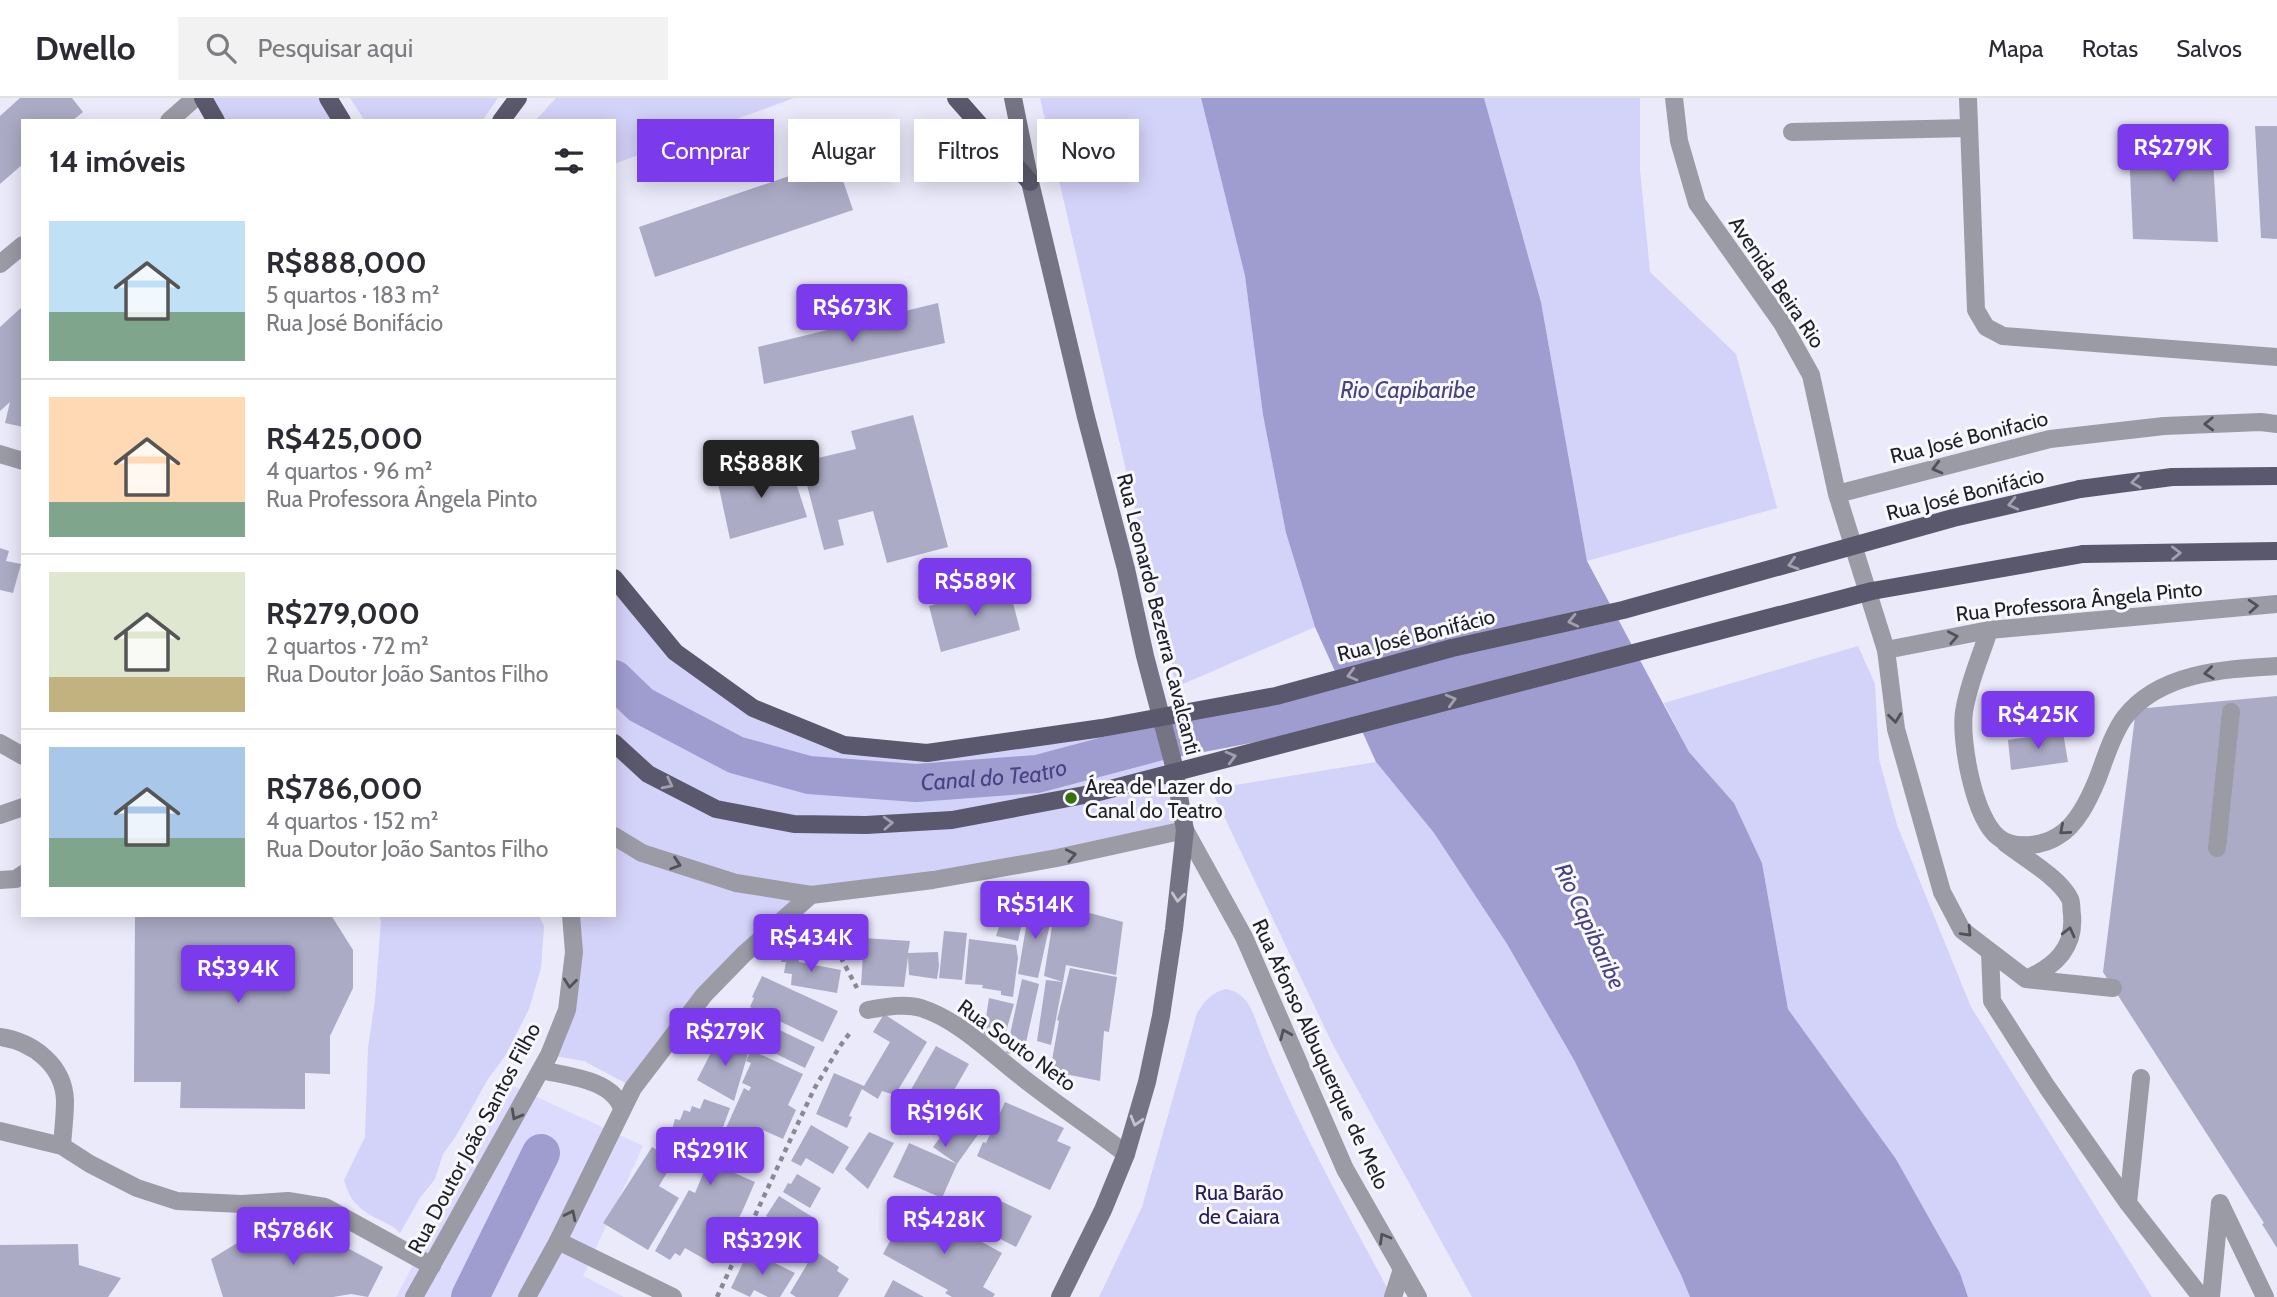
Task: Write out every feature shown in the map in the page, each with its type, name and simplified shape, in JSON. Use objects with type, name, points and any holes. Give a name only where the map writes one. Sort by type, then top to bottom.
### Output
[{"type":"main road","points":[[203,98],[215,119]]},
{"type":"main road","points":[[328,98],[341,119]]},
{"type":"main road","points":[[502,119],[518,98]]},
{"type":"main road","points":[[956,98],[1030,182]]},
{"type":"main road","name":"Rua Leonardo Bezerra Cavalcanti","points":[[1013,98],[1030,182],[1086,417],[1173,762],[1185,830],[1161,1016],[1147,1082],[1126,1154],[1103,1210],[1060,1297]]},
{"type":"main road","name":"Rua José Bonifácio","points":[[616,580],[675,652],[754,708],[844,745],[927,753],[1102,728],[1276,696],[1452,648],[1623,610],[1953,518],[2080,489],[2172,477],[2277,476]]},
{"type":"main road","points":[[616,746],[648,774],[716,808],[794,824],[866,825],[952,820],[1095,793],[1872,591],[2083,554],[2277,551]]},
{"type":"street","points":[[171,119],[195,98]]},
{"type":"street","name":"Avenida Beira Rio","points":[[1674,98],[1679,141],[1697,203],[1782,323],[1811,375],[1837,494]]},
{"type":"street","points":[[1968,98],[1976,310],[1986,327],[2003,335],[2277,357]]},
{"type":"street","points":[[1792,132],[1969,128]]},
{"type":"street","points":[[0,264],[21,247]]},
{"type":"street","name":"Rua José Bonifacio","points":[[1837,494],[2050,439],[2164,426],[2261,422],[2277,424]]},
{"type":"street","points":[[0,454],[21,460]]},
{"type":"street","points":[[1837,494],[1886,650],[1896,729],[1942,892],[1962,930],[2026,979],[2113,988]]},
{"type":"street","name":"Rua Professora Ângela Pinto","points":[[1886,650],[1989,630],[2277,604]]},
{"type":"street","points":[[1989,630],[1964,713],[1965,749],[1973,789],[1987,825],[1999,839],[2056,882],[2070,900],[2073,927],[2063,952],[2047,970],[2026,979]]},
{"type":"street","points":[[1999,839],[2015,845],[2041,844],[2060,835],[2070,826],[2090,796],[2124,718],[2151,693],[2190,676],[2277,666]]},
{"type":"street","points":[[2217,848],[2231,712]]},
{"type":"street","points":[[0,743],[21,755]]},
{"type":"street","points":[[0,815],[21,808]]},
{"type":"street","points":[[616,837],[642,853],[736,883],[811,895],[933,880],[1057,858],[1185,830]]},
{"type":"street","name":"Rua Afonso Albuquerque de Melo","points":[[1185,830],[1244,937],[1345,1169],[1419,1297]]},
{"type":"street","points":[[0,880],[16,879],[21,875]]},
{"type":"street","points":[[527,1297],[558,1241],[633,1088],[704,995],[744,954],[811,895]]},
{"type":"street","name":"Rua Doutor João Santos Filho","points":[[414,1297],[541,1070],[567,1010],[574,952],[571,917]]},
{"type":"street","points":[[1990,953],[1992,1001],[2047,1087],[2128,1203],[2201,1297]]},
{"type":"street","name":"Rua Souto Neto","points":[[868,1010],[894,1006],[920,1007],[938,1016],[964,1031],[1034,1087],[1126,1154]]},
{"type":"street","points":[[0,1037],[31,1047],[55,1066],[65,1098],[61,1146]]},
{"type":"street","points":[[541,1070],[585,1079],[605,1088],[620,1102],[622,1109]]},
{"type":"street","points":[[2128,1203],[2141,1078]]},
{"type":"street","points":[[0,1131],[61,1146],[137,1188],[177,1200],[242,1204],[288,1201],[326,1207],[432,1266]]},
{"type":"street","points":[[2211,1297],[2220,1203],[2265,1297]]},
{"type":"street","points":[[558,1241],[666,1296]]},
{"type":"street","points":[[1393,1297],[1402,1269]]},
{"type":"path","points":[[718,1297],[814,1089],[840,1046],[868,1010],[840,951],[830,940],[811,895]]},
{"type":"shaded area","points":[[509,1084],[643,1146],[583,1276],[624,1297],[396,1297]]},
{"type":"green space","points":[[203,98],[328,98],[341,119],[215,119]]},
{"type":"green space","points":[[350,98],[498,98],[483,119],[364,119]]},
{"type":"green space","points":[[556,98],[794,98],[737,119],[637,119],[637,156],[616,163],[616,119],[537,119]]},
{"type":"green space","points":[[1040,98],[1201,98],[1245,276],[1263,415],[1286,533],[1315,627],[1176,687],[1059,182],[1139,182],[1139,119],[1045,119]]},
{"type":"green space","points":[[1484,98],[1640,98],[1640,170],[1650,272],[1736,354],[1777,508],[1587,561],[1541,302]]},
{"type":"green space","points":[[616,580],[675,652],[753,708],[844,745],[927,753],[1139,721],[1165,740],[1185,830],[811,895],[744,954],[631,1086],[584,1061],[549,1055],[567,1010],[571,917],[616,917]]},
{"type":"green space","points":[[1858,646],[1875,684],[1879,759],[1897,825],[1971,1007],[2152,1297],[1968,1297],[1960,1273],[1896,1159],[1788,1009],[1762,863],[1734,803],[1689,752],[1664,703]]},
{"type":"green space","points":[[1376,762],[1434,833],[1507,944],[1574,1060],[1690,1297],[1472,1297],[1333,1045],[1211,789]]},
{"type":"green space","points":[[380,917],[540,917],[544,926],[541,968],[529,1009],[505,1056],[443,1154],[435,1179],[420,1198],[400,1233],[359,1207],[344,1180],[365,1137],[368,1048]]},
{"type":"green space","name":"Rua Barão de Caiara","points":[[1226,989],[1241,995],[1250,1007],[1307,1136],[1392,1297],[1099,1297],[1142,1207],[1197,1013],[1209,998]]},
{"type":"water","name":"Rio Capibaribe","points":[[1201,98],[1484,98],[1541,302],[1587,561],[1689,752],[1734,803],[1762,863],[1788,1009],[1896,1159],[1960,1273],[1968,1297],[1690,1297],[1574,1060],[1507,944],[1434,833],[1376,762],[1315,627],[1286,533],[1263,415],[1245,276]]},
{"type":"building","points":[[20,98],[72,98],[83,112],[74,119],[21,119],[21,166],[0,184],[0,116]]},
{"type":"building","points":[[2255,126],[2277,126],[2277,239],[2261,238]]},
{"type":"building","points":[[2128,127],[2211,127],[2218,242],[2133,239]]},
{"type":"building","points":[[788,176],[788,182],[843,182],[853,210],[655,277],[639,227]]},
{"type":"building","points":[[938,303],[945,343],[764,384],[758,347]]},
{"type":"building","points":[[21,308],[21,427],[5,423],[10,402],[0,411],[0,327]]},
{"type":"building","points":[[913,415],[948,547],[887,563],[873,511],[838,520],[844,545],[824,550],[801,462],[856,449],[851,431]]},
{"type":"building","points":[[789,461],[807,517],[730,539],[718,483]]},
{"type":"building","points":[[0,548],[9,551],[6,561],[21,564],[13,593],[0,590]]},
{"type":"building","points":[[1008,583],[1020,630],[941,652],[929,606]]},
{"type":"building","points":[[2277,696],[2277,1248],[2262,1224],[2264,1223],[2103,972],[2136,709]]},
{"type":"building","points":[[2063,732],[2068,762],[2011,770],[2008,740]]},
{"type":"building","points":[[1007,903],[1025,909],[1018,941],[996,936]]},
{"type":"building","points":[[1030,904],[1053,910],[1038,978],[1018,974]]},
{"type":"building","points":[[1055,908],[1074,914],[1075,909],[1123,922],[1116,975],[1066,965],[1063,982],[1044,976]]},
{"type":"building","points":[[135,917],[332,917],[353,950],[353,988],[330,1036],[330,1074],[305,1073],[305,1109],[180,1108],[181,1082],[134,1082]]},
{"type":"building","points":[[944,931],[967,933],[962,980],[939,978]]},
{"type":"building","points":[[864,938],[910,941],[908,953],[938,952],[937,979],[909,975],[908,957],[904,987],[861,985]]},
{"type":"building","points":[[969,939],[1016,945],[1018,958],[1013,997],[1001,995],[1001,991],[982,988],[983,985],[965,984]]},
{"type":"building","points":[[783,950],[797,953],[799,962],[841,970],[837,993],[791,985],[792,974],[784,973],[786,962],[781,962]]},
{"type":"building","points":[[1070,968],[1117,977],[1109,1032],[1104,1031],[1100,1081],[1050,1071],[1059,1021],[1057,1020]]},
{"type":"building","points":[[762,976],[838,1011],[823,1042],[750,1007]]},
{"type":"building","points":[[1022,979],[1039,984],[1023,1056],[1006,1053]]},
{"type":"building","points":[[1046,980],[1063,982],[1051,1045],[1037,1041]]},
{"type":"building","points":[[989,998],[1014,1004],[1003,1042],[983,1037]]},
{"type":"building","points":[[884,1014],[927,1042],[895,1095],[882,1091],[878,1099],[862,1089],[849,1116],[852,1117],[847,1128],[816,1114],[834,1073],[864,1086],[890,1042],[873,1032]]},
{"type":"building","points":[[763,1022],[815,1047],[805,1068],[748,1040],[753,1032],[757,1034]]},
{"type":"building","points":[[719,1037],[749,1050],[734,1101],[697,1080]]},
{"type":"building","points":[[936,1046],[969,1064],[934,1125],[912,1112],[916,1106],[905,1100]]},
{"type":"building","points":[[751,1050],[803,1074],[788,1105],[796,1110],[783,1139],[763,1130],[758,1142],[726,1128],[744,1088],[749,1091],[751,1087],[742,1083],[751,1063],[746,1061]]},
{"type":"building","points":[[975,1091],[997,1108],[957,1164],[933,1147]]},
{"type":"building","points":[[704,1099],[730,1108],[722,1130],[757,1149],[746,1169],[735,1161],[730,1171],[755,1182],[742,1212],[713,1264],[685,1248],[680,1256],[675,1253],[670,1260],[655,1251],[689,1190],[695,1193],[714,1148],[671,1133],[675,1119],[680,1120],[684,1110],[690,1112],[692,1106],[700,1109]]},
{"type":"building","points":[[1005,1102],[1064,1128],[1057,1141],[1071,1147],[1050,1190],[977,1156]]},
{"type":"building","points":[[811,1125],[849,1147],[833,1174],[806,1158],[801,1166],[791,1161]]},
{"type":"building","points":[[869,1132],[894,1143],[868,1189],[845,1169]]},
{"type":"building","points":[[909,1143],[957,1164],[942,1198],[893,1177]]},
{"type":"building","points":[[652,1147],[674,1161],[659,1186],[679,1198],[648,1250],[603,1223]]},
{"type":"building","points":[[797,1174],[821,1188],[810,1208],[783,1192]]},
{"type":"building","points":[[779,1196],[814,1218],[790,1255],[779,1248],[774,1254],[767,1249],[771,1244],[758,1236],[769,1218],[766,1216]]},
{"type":"building","points":[[992,1197],[1032,1216],[1016,1247],[977,1227]]},
{"type":"building","points":[[906,1211],[930,1224],[935,1216],[1002,1253],[983,1287],[995,1294],[993,1297],[952,1297],[945,1293],[948,1290],[883,1254]]},
{"type":"building","points":[[290,1228],[325,1236],[383,1267],[368,1297],[351,1294],[333,1297],[223,1297],[211,1259],[252,1234]]},
{"type":"building","points":[[78,1244],[79,1265],[121,1278],[108,1297],[0,1297],[0,1245]]},
{"type":"building","points":[[749,1250],[795,1273],[780,1297],[768,1297],[754,1290],[750,1297],[731,1288]]},
{"type":"building","points":[[815,1251],[839,1267],[837,1271],[849,1279],[838,1297],[796,1297],[790,1293]]},
{"type":"building","points":[[893,1280],[924,1297],[884,1297]]},
{"type":"waterway","name":"Canal do Teatro","points":[[616,681],[641,705],[736,755],[809,775],[916,783],[1037,774],[1165,740],[1382,699],[1402,691]]},
{"type":"waterway","points":[[470,1297],[541,1153]]},
{"type":"place","name":"Área de Lazer do Canal do Teatro","points":[[1071,798]]}]
